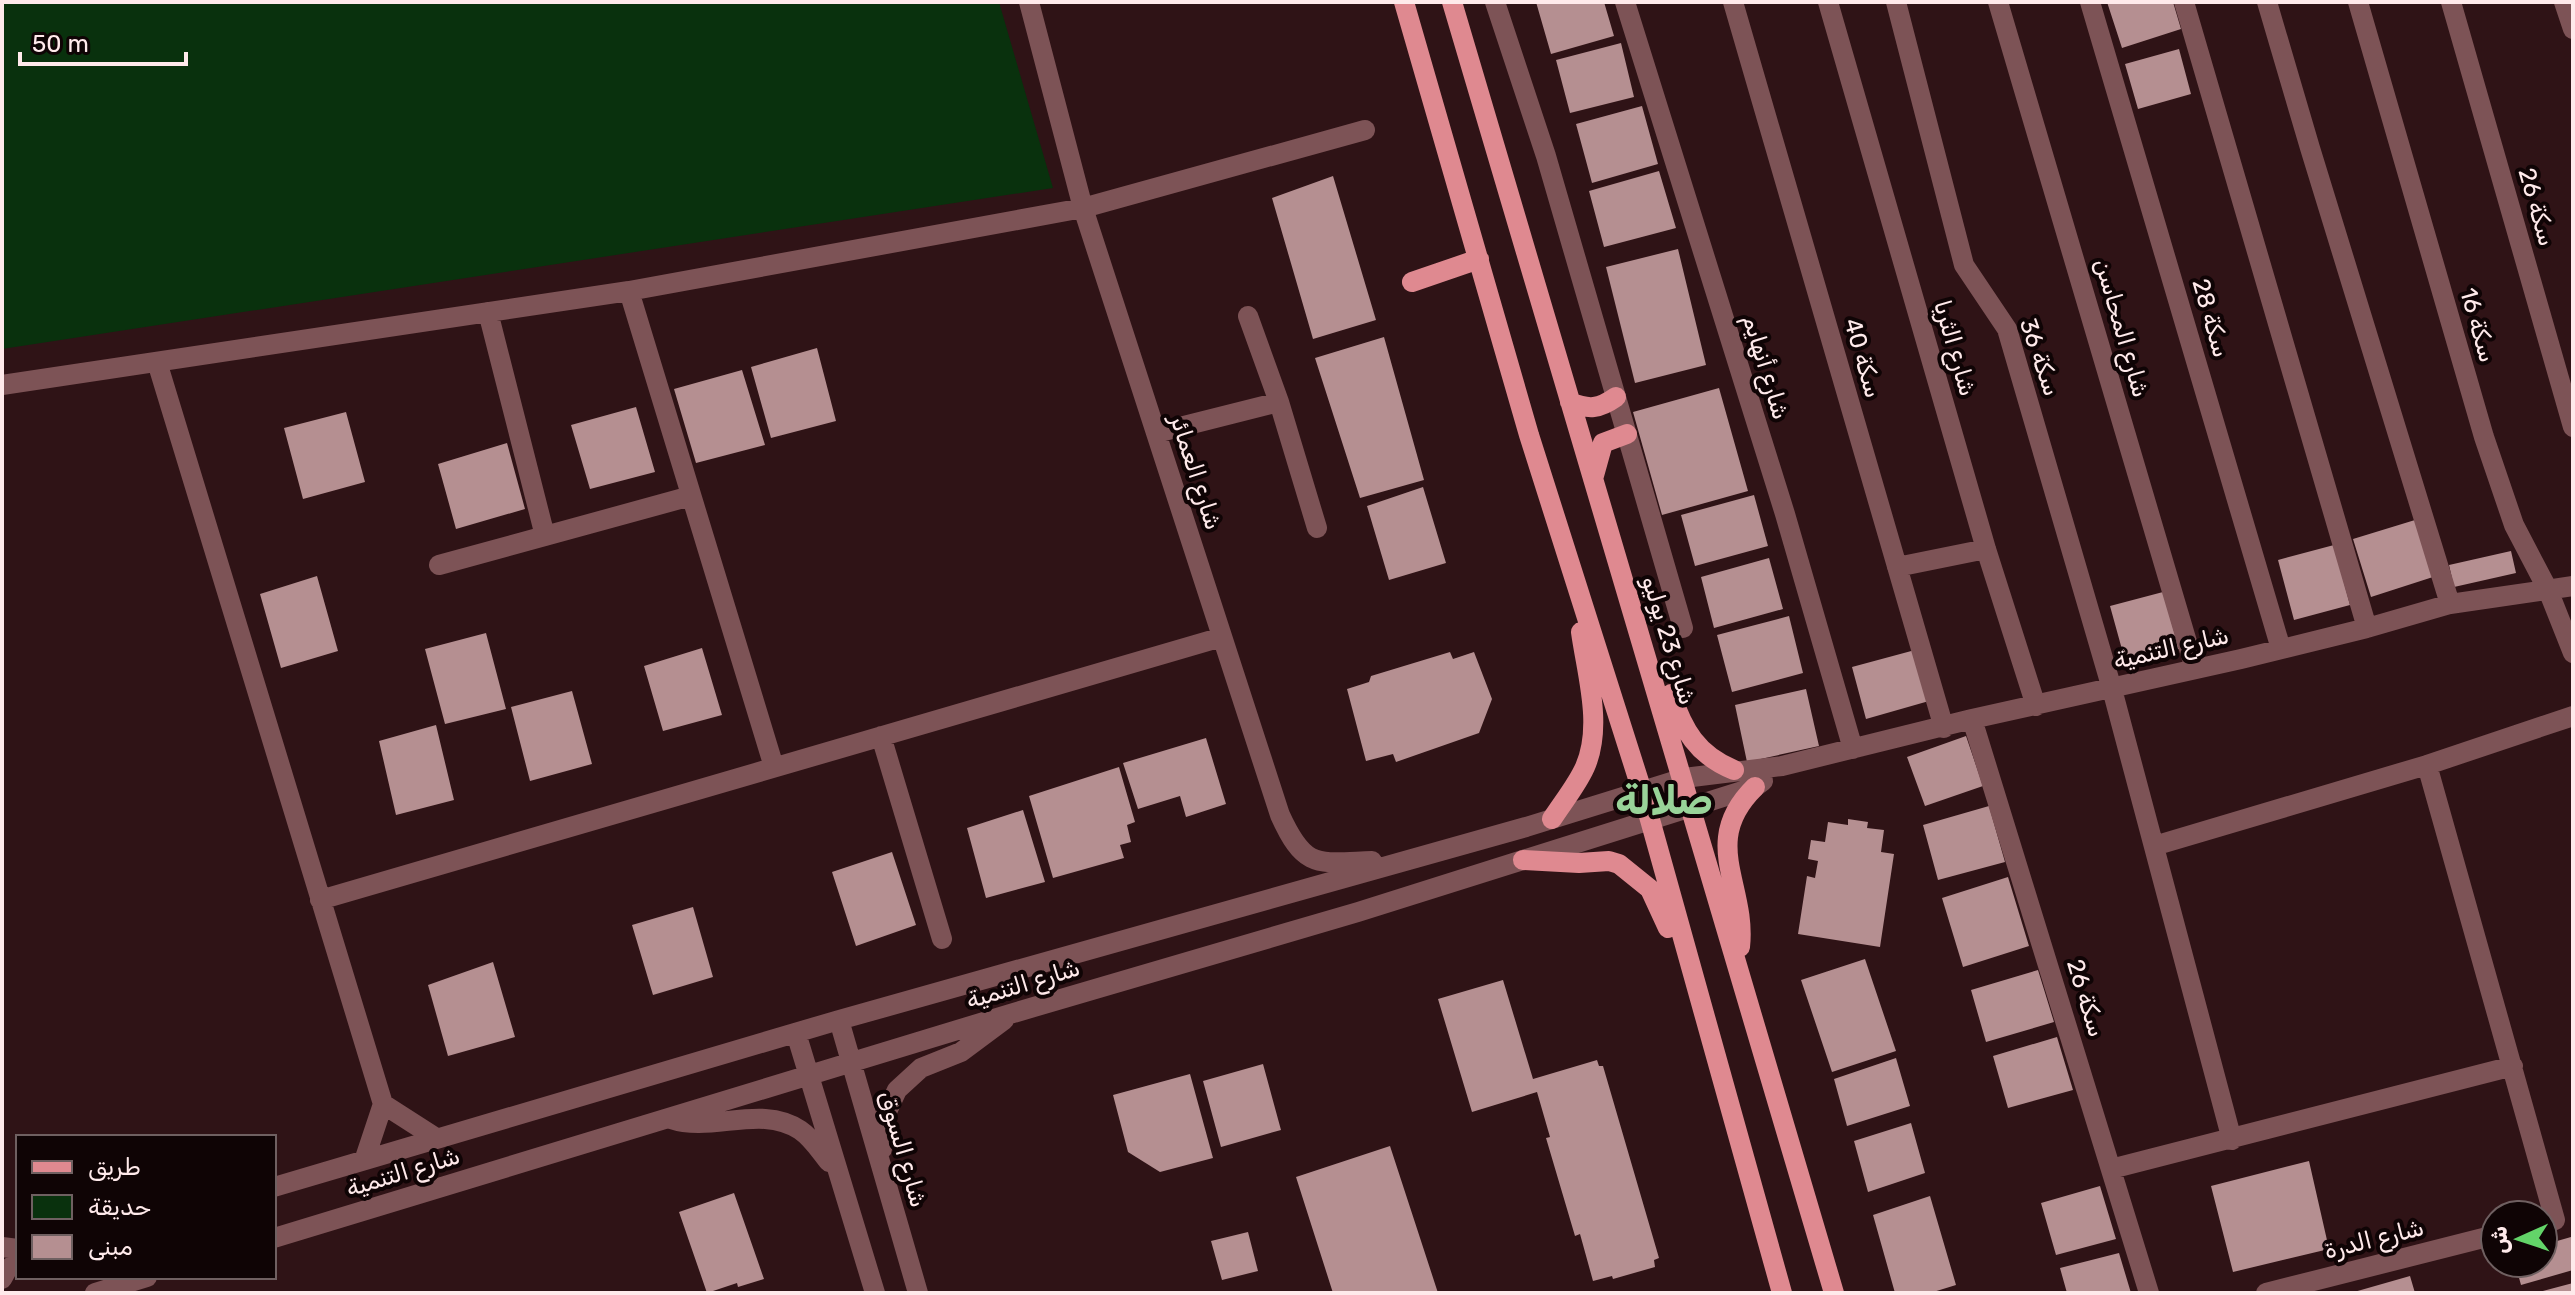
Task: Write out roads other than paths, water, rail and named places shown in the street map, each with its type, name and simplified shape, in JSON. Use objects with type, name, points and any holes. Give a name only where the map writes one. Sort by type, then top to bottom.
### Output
[{"type":"main road","points":[[1404,2],[1575,585],[1650,818],[1782,1293]]},
{"type":"main road","name":"شارع 23 يوليو","points":[[1452,2],[1834,1293]]},
{"type":"main road","points":[[1412,282],[1479,259]]},
{"type":"main road","points":[[1570,402],[1587,409],[1602,407],[1616,397]]},
{"type":"main road","points":[[1593,479],[1603,443],[1627,434]]},
{"type":"main road","points":[[1552,819],[1585,767],[1593,738],[1594,722],[1575,585]]},
{"type":"main road","points":[[1635,620],[1657,651],[1677,712],[1698,747],[1709,759],[1734,770]]},
{"type":"main road","points":[[1736,958],[1741,937],[1726,852],[1727,837],[1734,812],[1755,787]]},
{"type":"main road","points":[[1523,860],[1555,863],[1609,861],[1631,872],[1656,898],[1681,963],[1693,976]]},
{"type":"street","name":"شارع العمائر","points":[[1029,2],[1083,208],[1280,815],[1291,840],[1308,857],[1322,863],[1402,861]]},
{"type":"street","points":[[1495,2],[1546,156],[1683,628]]},
{"type":"street","name":"شارع أنهايم","points":[[1625,2],[1780,499],[1853,749]]},
{"type":"street","name":"سكة 40","points":[[1733,2],[1944,728]]},
{"type":"street","name":"شارع الثريا","points":[[1828,2],[1986,549],[2036,706]]},
{"type":"street","name":"سكة 36","points":[[1896,2],[1964,265],[2007,329],[2112,689],[2232,1140]]},
{"type":"street","name":"شارع المحاسن","points":[[1998,2],[2195,669]]},
{"type":"street","name":"سكة 28","points":[[2090,2],[2281,649]]},
{"type":"street","points":[[2184,2],[2367,628]]},
{"type":"street","points":[[2267,2],[2450,604]]},
{"type":"street","name":"سكة 16","points":[[2358,2],[2484,437],[2514,525],[2548,590],[2573,653]]},
{"type":"street","name":"سكة 26","points":[[2451,2],[2573,427]]},
{"type":"street","points":[[2564,2],[2573,29]]},
{"type":"street","points":[[2,385],[629,291],[1083,208],[1365,130]]},
{"type":"street","points":[[629,291],[774,767]]},
{"type":"street","points":[[488,312],[545,536]]},
{"type":"street","points":[[1248,316],[1279,402],[1317,528]]},
{"type":"street","points":[[157,362],[383,1104],[365,1158]]},
{"type":"street","points":[[1156,433],[1279,402]]},
{"type":"street","points":[[439,565],[691,496]]},
{"type":"street","points":[[1897,567],[1986,549]]},
{"type":"street","name":"شارع التنمية","points":[[276,1186],[839,1020],[1552,819],[1684,778],[1782,766],[2281,649],[2450,604],[2573,586]]},
{"type":"street","points":[[320,900],[1222,637]]},
{"type":"street","points":[[2154,846],[2427,765],[2573,716]]},
{"type":"street","name":"سكة 26","points":[[1972,719],[2149,1293]]},
{"type":"street","points":[[881,736],[942,939]]},
{"type":"street","points":[[2427,765],[2551,1199]]},
{"type":"street","name":"شارع التنمية","points":[[276,1237],[1523,860],[1755,787],[1782,766]]},
{"type":"street","points":[[882,1169],[881,1132],[897,1090],[921,1068],[978,1042],[1010,1014]]},
{"type":"street","name":"شارع السوق","points":[[839,1020],[918,1293]]},
{"type":"street","points":[[796,1033],[875,1293]]},
{"type":"street","points":[[2111,1169],[2513,1066]]},
{"type":"street","points":[[383,1104],[436,1138]]},
{"type":"street","points":[[667,1118],[695,1125],[755,1119],[787,1124],[813,1141],[838,1174]]},
{"type":"street","name":"شارع الدرة","points":[[2266,1293],[2479,1239]]},
{"type":"street","points":[[2,1279],[16,1263]]},
{"type":"street","points":[[95,1293],[140,1279]]},
{"type":"district","name":"صلالة","points":[[1664,800]]}]
